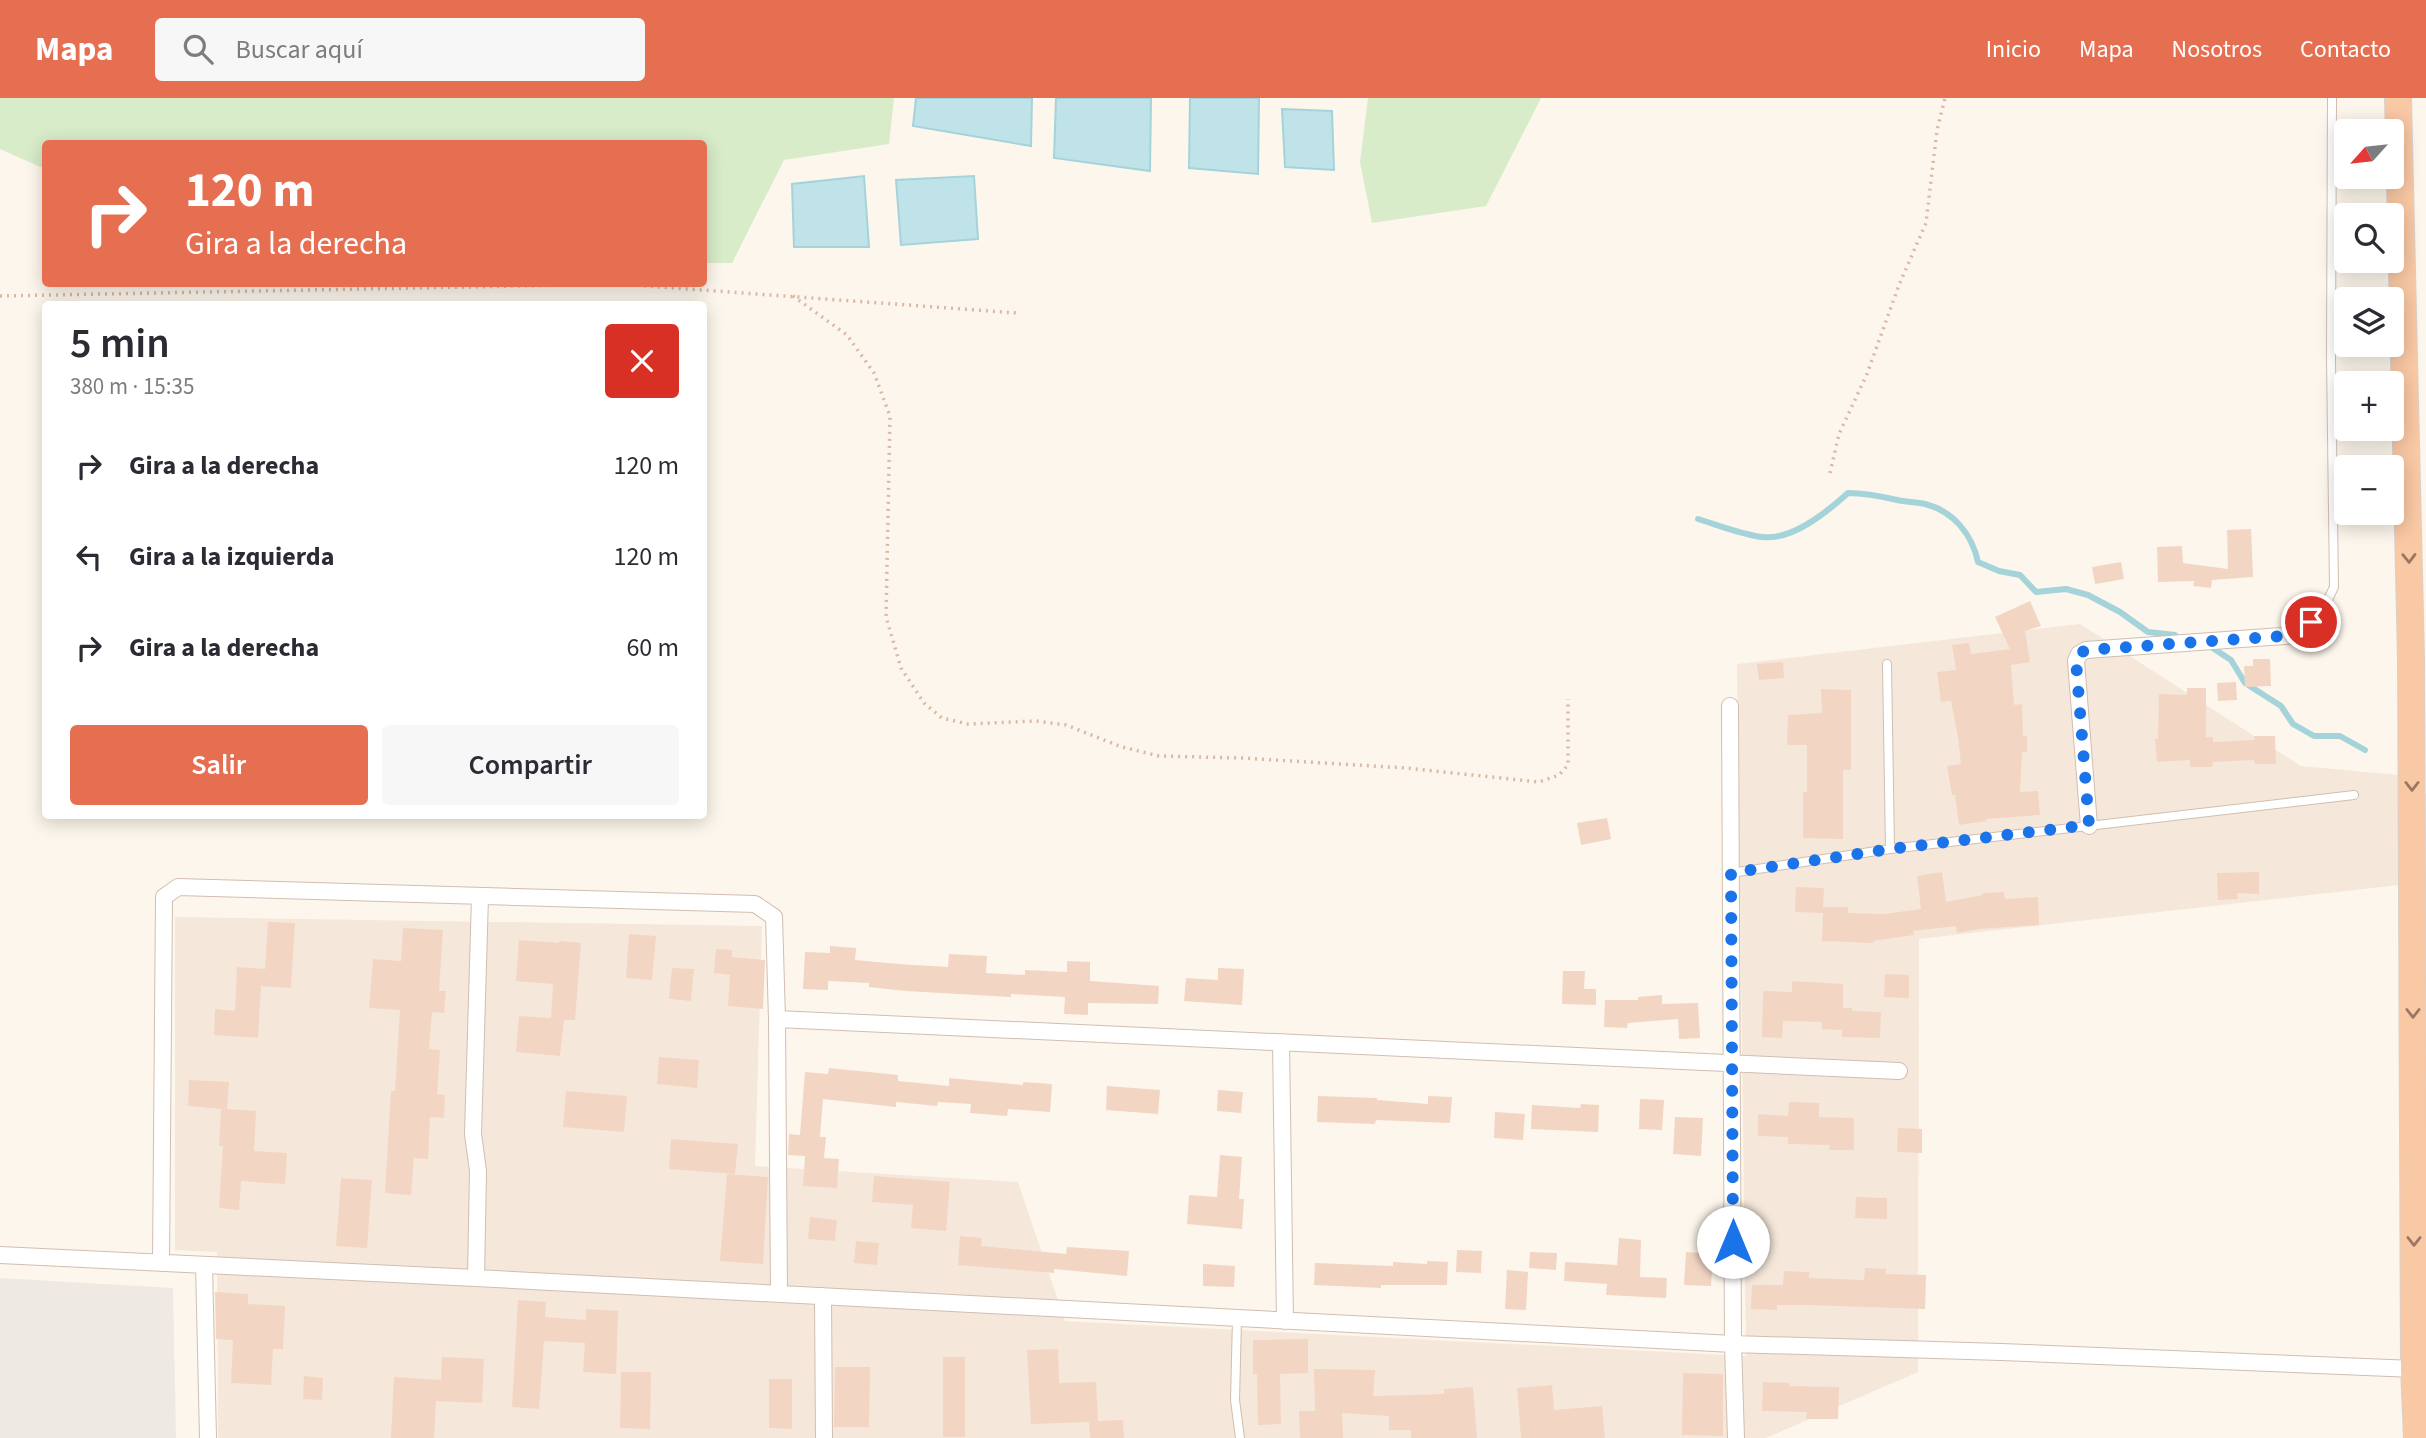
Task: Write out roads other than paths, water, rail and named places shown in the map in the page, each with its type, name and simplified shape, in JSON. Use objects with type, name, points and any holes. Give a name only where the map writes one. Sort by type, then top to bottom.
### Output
[{"type":"highway","points":[[2398,98],[2411,659],[2414,1369],[2417,1438]]},
{"type":"street","points":[[2089,825],[2076,661],[2079,654],[2086,650],[2297,635]]},
{"type":"street","points":[[1730,706],[1733,1345],[1736,1438]]},
{"type":"street","points":[[161,1263],[164,897],[178,887],[755,904],[774,917],[779,1294]]},
{"type":"street","points":[[476,1278],[478,1171],[473,1134],[480,897]]},
{"type":"street","points":[[777,1019],[1899,1071]]},
{"type":"street","points":[[1281,1042],[1284,1321]]},
{"type":"street","points":[[0,1255],[1733,1345],[2001,1352],[2414,1369]]},
{"type":"street","points":[[204,1265],[208,1438]]},
{"type":"street","points":[[823,1296],[824,1438]]},
{"type":"lane","points":[[2297,635],[2324,608],[2334,587],[2331,370],[2332,98]]},
{"type":"lane","points":[[1887,664],[1890,849]]},
{"type":"lane","points":[[1731,873],[1890,849],[2354,795]]},
{"type":"lane","points":[[1237,1319],[1235,1400],[1240,1438]]},
{"type":"water","points":[[916,98],[1032,98],[1031,146],[913,126]]},
{"type":"water","points":[[1056,98],[1151,98],[1150,171],[1054,158]]},
{"type":"water","points":[[1190,98],[1259,98],[1258,174],[1189,168]]},
{"type":"water","points":[[1282,109],[1332,111],[1334,170],[1285,167]]},
{"type":"water","points":[[864,176],[869,247],[794,247],[792,184]]},
{"type":"water","points":[[974,176],[978,239],[901,245],[896,180]]},
{"type":"waterway","points":[[1698,519],[1746,534],[1773,537],[1808,524],[1848,493],[1925,504],[1944,512],[1960,525],[1971,542],[1978,562],[1999,571],[2020,575],[2036,592],[2066,589],[2088,595],[2120,612],[2148,632],[2175,635]]},
{"type":"waterway","points":[[2208,645],[2231,660],[2245,683],[2281,706],[2293,724],[2314,736],[2340,736],[2365,750]]}]
